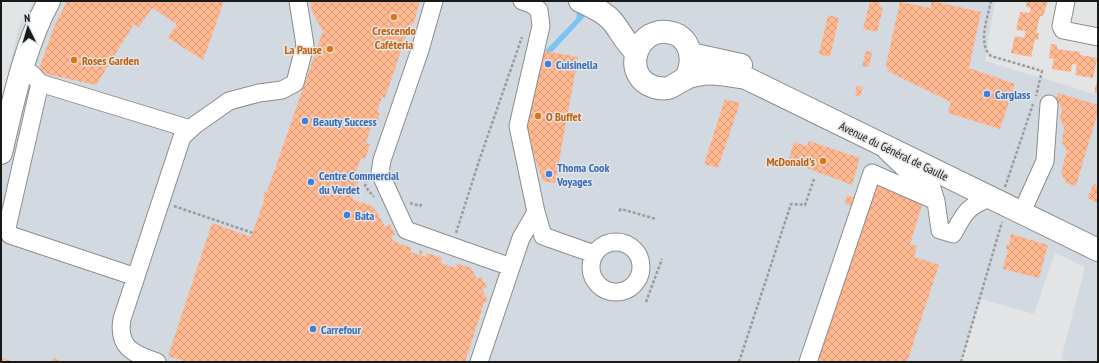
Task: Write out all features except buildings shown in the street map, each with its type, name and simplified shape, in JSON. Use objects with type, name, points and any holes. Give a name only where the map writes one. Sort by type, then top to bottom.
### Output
[{"type":"main road","points":[[1,153],[23,66],[49,1]]},
{"type":"main road","points":[[580,1],[598,10],[612,20],[630,48],[636,52],[642,42],[652,34]]},
{"type":"main road","points":[[604,1],[631,25],[652,34],[668,32],[683,40],[691,54],[690,71],[685,79]]},
{"type":"main road","name":"Avenue du Général de Gaulle","points":[[636,52],[635,64],[639,76],[652,86],[669,88],[678,85],[685,79],[704,74],[746,78],[880,145],[1098,238]]},
{"type":"main road","name":"Avenue du Général de Gaulle","points":[[691,54],[745,66],[1007,200],[1098,250]]},
{"type":"street","points":[[157,362],[135,354],[126,345],[120,330],[182,137],[190,129],[229,102],[259,92],[282,90],[294,83],[305,45],[298,1]]},
{"type":"street","points":[[434,1],[420,50],[382,160],[380,173],[406,230],[511,267]]},
{"type":"street","points":[[522,1],[531,4],[539,10],[541,26],[518,126],[536,212],[543,236],[555,246]]},
{"type":"street","points":[[1066,1],[1061,26],[1063,30],[1067,33],[1098,37]]},
{"type":"street","points":[[23,66],[40,83],[190,129]]},
{"type":"street","points":[[40,83],[7,207],[7,228],[10,235],[136,277]]},
{"type":"street","points":[[880,145],[906,170],[931,185],[936,201],[940,230],[953,234],[964,213],[979,202],[1007,200],[1045,161],[1049,104]]},
{"type":"street","points":[[808,362],[872,173],[936,201]]},
{"type":"street","points":[[479,362],[521,238],[536,212]]},
{"type":"street","points":[[521,238],[555,246],[593,260]]},
{"type":"path","points":[[961,362],[1042,71],[990,56],[985,51],[984,43],[991,1]]},
{"type":"path","points":[[451,246],[523,35]]},
{"type":"path","points":[[370,172],[365,186],[377,202]]},
{"type":"path","points":[[739,362],[791,204],[805,206],[814,179]]},
{"type":"path","points":[[161,201],[253,233]]},
{"type":"path","points":[[620,211],[621,208],[656,219]]},
{"type":"path","points":[[646,302],[662,259]]},
{"type":"shaded area","points":[[34,1],[995,1],[985,61],[1098,95],[1098,362],[1074,362],[1061,359],[1085,267],[1055,253],[1034,314],[981,299],[960,362],[1,362],[1,101],[20,24]]},
{"type":"water","points":[[590,11],[552,52],[545,51],[576,19],[577,12]]},
{"type":"place","name":"Crescendo Caféteria","points":[[394,17]]},
{"type":"place","name":"La Pause","points":[[330,49]]},
{"type":"place","name":"Roses Garden","points":[[74,60]]},
{"type":"place","name":"Cuisinella","points":[[548,64]]},
{"type":"place","name":"Carglass","points":[[987,94]]},
{"type":"place","name":"O Buffet","points":[[538,116]]},
{"type":"place","name":"Beauty Success","points":[[305,121]]},
{"type":"place","name":"McDonald's","points":[[823,161]]},
{"type":"place","name":"Thoma Cook Voyages","points":[[549,174]]},
{"type":"place","name":"Centre Commercial du Verdet","points":[[311,182]]},
{"type":"place","name":"Bata","points":[[347,215]]},
{"type":"place","name":"Carrefour","points":[[313,329]]}]
